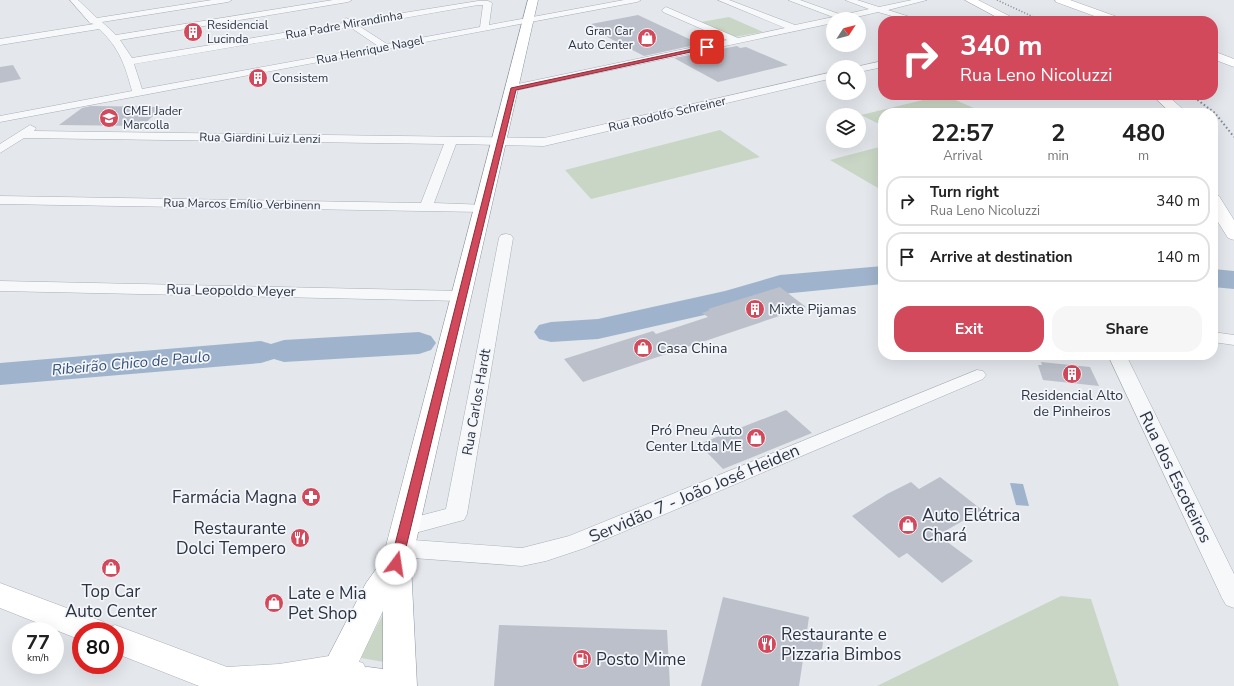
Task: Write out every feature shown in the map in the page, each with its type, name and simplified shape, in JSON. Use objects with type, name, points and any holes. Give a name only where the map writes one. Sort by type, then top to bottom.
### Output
[{"type":"main road","points":[[363,682],[377,592],[400,546],[514,88],[533,0]]},
{"type":"main road","points":[[970,0],[1003,16]]},
{"type":"main road","points":[[1060,0],[1105,16]]},
{"type":"main road","points":[[1218,57],[1234,63]]},
{"type":"main road","points":[[1165,100],[1174,108]]},
{"type":"main road","points":[[1218,208],[1234,234]]},
{"type":"main road","points":[[363,682],[400,624],[400,546]]},
{"type":"main road","points":[[0,595],[72,623]]},
{"type":"main road","points":[[124,643],[230,684],[295,676],[322,670],[363,682]]},
{"type":"street","points":[[74,1],[88,0]]},
{"type":"street","points":[[0,42],[228,0]]},
{"type":"street","points":[[113,38],[318,2],[348,0]]},
{"type":"street","points":[[573,12],[574,0]]},
{"type":"street","name":"Rua Henrique Nagel","points":[[0,119],[637,0]]},
{"type":"street","points":[[722,0],[794,28]]},
{"type":"street","points":[[792,0],[826,14]]},
{"type":"street","points":[[849,0],[897,16]]},
{"type":"street","points":[[866,13],[923,0]]},
{"type":"street","points":[[74,1],[96,24],[113,38],[124,52],[138,93]]},
{"type":"street","points":[[318,2],[386,47]]},
{"type":"street","name":"Rua Padre Mirandinha","points":[[128,62],[478,2],[488,3],[484,28]]},
{"type":"street","points":[[666,10],[738,41]]},
{"type":"street","points":[[514,88],[826,21]]},
{"type":"street","points":[[866,68],[878,65]]},
{"type":"street","name":"Rua Rodolfo Schreiner","points":[[500,142],[544,142],[826,78]]},
{"type":"street","points":[[0,149],[56,109]]},
{"type":"street","name":"Rua Giardini Luiz Lenzi","points":[[21,134],[500,142]]},
{"type":"street","points":[[426,207],[451,141]]},
{"type":"street","name":"Rua Marcos Emílio Verbinenn","points":[[0,200],[483,208]]},
{"type":"street","name":"Rua Carlos Hardt","points":[[400,546],[456,514],[506,238]]},
{"type":"street","name":"Rua Leopoldo Meyer","points":[[0,286],[462,296]]},
{"type":"street","points":[[1218,338],[1234,340]]},
{"type":"street","name":"Rua dos Escoteiros","points":[[1119,360],[1234,598]]},
{"type":"street","name":"Servidão 7 - João José Heiden","points":[[400,546],[522,557],[546,552],[577,542],[977,375]]},
{"type":"green space","points":[[729,17],[763,32],[734,37],[701,22]]},
{"type":"green space","points":[[923,100],[955,100],[974,108],[890,108]]},
{"type":"green space","points":[[878,111],[878,124],[866,118],[866,114]]},
{"type":"green space","points":[[720,130],[760,157],[591,199],[565,170]]},
{"type":"green space","points":[[878,147],[878,188],[830,160]]},
{"type":"green space","points":[[1061,596],[1091,599],[1119,686],[877,686]]},
{"type":"green space","points":[[383,615],[384,662],[361,658],[360,656]]},
{"type":"water","points":[[1010,483],[1023,484],[1029,506],[1016,505]]},
{"type":"building","name":"Gran Car Auto Center","points":[[638,15],[700,44],[644,56],[590,28],[597,27],[591,24]]},
{"type":"building","points":[[737,46],[740,48],[746,47],[788,65],[718,82],[674,58]]},
{"type":"building","points":[[13,65],[21,79],[0,83],[0,67]]},
{"type":"building","name":"CMEI Jader Marcolla","points":[[91,106],[163,107],[142,126],[59,125],[82,108]]},
{"type":"building","points":[[780,287],[806,307],[583,382],[564,359],[653,331],[656,334],[708,317],[702,313],[710,310],[708,309]]},
{"type":"building","name":"Residencial Alto de Pinheiros","points":[[1041,362],[1090,367],[1099,386],[1043,380],[1038,365],[1042,365]]},
{"type":"building","name":"Pró Pneu Auto Center Ltda ME","points":[[786,410],[812,433],[723,469],[699,444]]},
{"type":"building","name":"Auto Elétrica Chará","points":[[940,477],[982,510],[938,535],[973,561],[942,583],[907,553],[899,558],[852,516],[887,494],[911,482],[919,489]]},
{"type":"building","name":"Restaurante e Pizzaria Bimbos","points":[[723,597],[809,617],[807,631],[824,634],[821,657],[804,653],[799,686],[701,686]]},
{"type":"building","name":"Posto Mime","points":[[499,625],[667,630],[670,686],[494,686]]},
{"type":"waterway","name":"Ribeirão Chico de Paulo","points":[[551,332],[598,329],[731,299],[780,285],[878,275]]},
{"type":"waterway","name":"Ribeirão Chico de Paulo","points":[[1218,278],[1234,280]]},
{"type":"waterway","name":"Ribeirão Chico de Paulo","points":[[284,351],[419,343]]},
{"type":"waterway","name":"Ribeirão Chico de Paulo","points":[[0,374],[27,373],[261,352]]},
{"type":"railway","points":[[997,0],[1031,16]]},
{"type":"railway","points":[[1198,100],[1208,108]]},
{"type":"railway","points":[[1218,117],[1234,137]]},
{"type":"place","name":"Residencial Lucinda","points":[[193,32]]},
{"type":"place","name":"Gran Car Auto Center","points":[[647,38]]},
{"type":"place","name":"Consistem","points":[[258,78]]},
{"type":"place","name":"CMEI Jader Marcolla","points":[[109,118]]},
{"type":"place","name":"Mixte Pijamas","points":[[755,309]]},
{"type":"place","name":"Casa China","points":[[643,348]]},
{"type":"place","name":"Residencial Alto de Pinheiros","points":[[1072,374]]},
{"type":"place","name":"Pró Pneu Auto Center Ltda ME","points":[[756,438]]},
{"type":"place","name":"Farmácia Magna","points":[[311,497]]},
{"type":"place","name":"Auto Elétrica Chará","points":[[908,525]]},
{"type":"place","name":"Restaurante Dolci Tempero","points":[[300,538]]},
{"type":"place","name":"Top Car Auto Center","points":[[111,568]]},
{"type":"place","name":"Late e Mia Pet Shop","points":[[274,603]]},
{"type":"place","name":"Restaurante e Pizzaria Bimbos","points":[[767,644]]},
{"type":"place","name":"Posto Mime","points":[[582,659]]},
{"type":"route","points":[[396,564],[475,239],[514,88],[707,47]]}]
